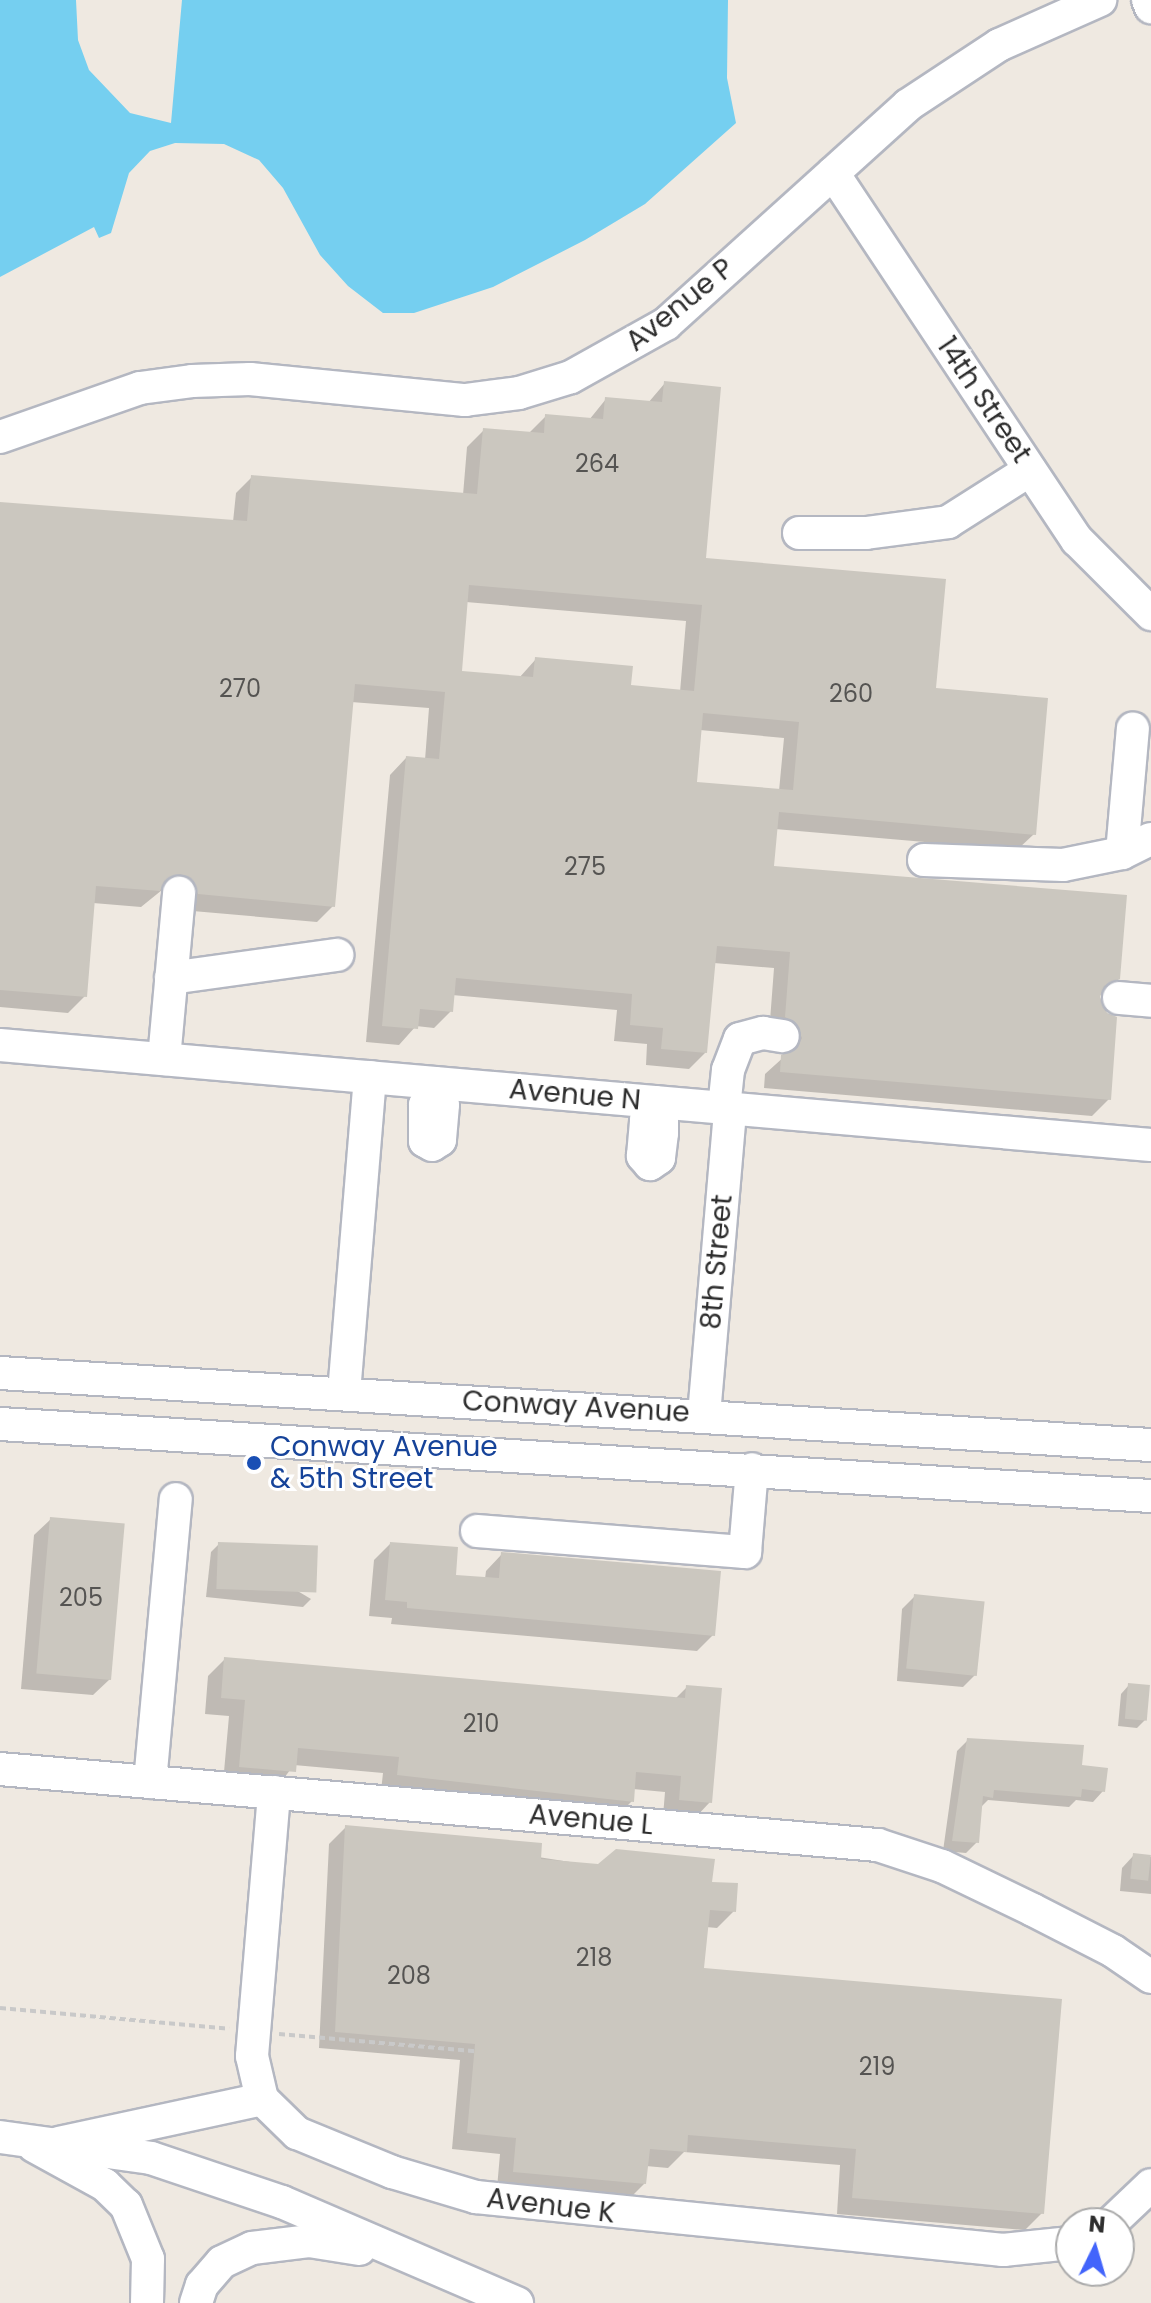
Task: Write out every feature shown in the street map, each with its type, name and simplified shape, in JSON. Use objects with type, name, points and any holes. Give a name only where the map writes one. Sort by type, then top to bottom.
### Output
[{"type":"street","name":"Avenue P","points":[[0,437],[140,388],[192,381],[250,379],[465,400],[519,393],[571,377],[666,324],[908,105],[954,72],[1047,20],[1100,0]]},
{"type":"street","points":[[1148,0],[1151,7]]},
{"type":"street","name":"14th Street","points":[[833,173],[1077,540],[1151,614]]},
{"type":"street","points":[[0,459],[87,406]]},
{"type":"street","points":[[799,533],[866,533],[948,522],[1030,470]]},
{"type":"street","points":[[1122,853],[1133,728]]},
{"type":"street","points":[[924,860],[1063,865],[1122,853],[1151,839]]},
{"type":"street","points":[[164,1059],[179,893]]},
{"type":"street","points":[[171,978],[337,955]]},
{"type":"street","points":[[1119,998],[1151,1001]]},
{"type":"street","name":"8th Street","points":[[704,1415],[728,1070],[740,1039],[763,1033],[783,1036]]},
{"type":"street","name":"Avenue N","points":[[0,1045],[370,1077],[435,1092],[654,1108],[727,1109],[1151,1145]]},
{"type":"street","points":[[344,1393],[370,1077]]},
{"type":"street","name":"Conway Avenue","points":[[0,1373],[1151,1445]]},
{"type":"street","name":"Conway Avenue","points":[[0,1424],[1151,1496]]},
{"type":"street","points":[[477,1531],[745,1552],[752,1469]]},
{"type":"street","points":[[150,1782],[176,1499]]},
{"type":"street","name":"Avenue L","points":[[0,1769],[878,1845],[942,1866],[1113,1951],[1151,1977]]},
{"type":"street","points":[[59,2143],[262,2099],[252,2056],[274,1792]]},
{"type":"street","name":"Avenue K","points":[[262,2099],[297,2133],[392,2172],[476,2197],[1003,2250],[1055,2245]]},
{"type":"street","points":[[12,2138],[151,2158],[282,2202],[398,2255],[517,2303]]},
{"type":"street","points":[[12,2138],[105,2185],[126,2205],[148,2259],[147,2303]]},
{"type":"street","points":[[1128,2207],[1151,2185]]},
{"type":"street","points":[[196,2303],[202,2285],[222,2262],[252,2248],[309,2241],[398,2255]]},
{"type":"path","points":[[0,2008],[235,2030]]},
{"type":"path","points":[[274,2033],[475,2051]]},
{"type":"water","points":[[0,0],[76,0],[78,40],[89,70],[130,113],[171,123],[182,0],[728,0],[727,78],[736,123],[645,204],[585,240],[493,287],[414,313],[383,313],[348,286],[320,255],[283,188],[259,160],[224,144],[175,143],[150,151],[129,173],[111,233],[99,238],[94,227],[0,277]]},
{"type":"building","points":[[664,381],[721,387],[706,558],[946,579],[936,688],[1048,698],[1036,835],[779,812],[774,866],[1127,895],[1120,979],[1104,986],[1100,997],[1107,1013],[1117,1017],[1111,1100],[780,1072],[781,1055],[797,1048],[802,1038],[795,1022],[785,1017],[790,952],[717,946],[707,1053],[661,1049],[663,1028],[630,1025],[632,994],[456,978],[453,1012],[420,1009],[418,1029],[382,1026],[406,756],[439,759],[445,692],[355,684],[335,907],[198,894],[191,878],[180,874],[164,881],[160,891],[96,886],[87,997],[0,990],[0,502],[247,521],[251,475],[477,494],[483,428],[544,433],[545,414],[603,419],[605,397],[662,402]],"holes":[[[469,585],[702,605],[694,691],[631,685],[633,666],[535,657],[533,677],[462,671]],[[703,713],[799,722],[793,790],[697,782]]]},
{"type":"building","points":[[50,1517],[125,1524],[111,1680],[36,1673]]},
{"type":"building","points":[[218,1542],[318,1545],[316,1592],[216,1589]]},
{"type":"building","points":[[390,1542],[458,1547],[456,1575],[499,1578],[501,1552],[721,1571],[715,1636],[407,1608],[407,1602],[385,1600]]},
{"type":"building","points":[[914,1594],[985,1601],[977,1676],[906,1669]]},
{"type":"building","points":[[224,1657],[685,1698],[686,1685],[722,1688],[712,1803],[679,1800],[681,1776],[636,1772],[634,1802],[397,1775],[399,1757],[298,1748],[296,1772],[239,1767],[245,1700],[221,1698]]},
{"type":"building","points":[[1128,1683],[1150,1685],[1147,1721],[1125,1719]]},
{"type":"building","points":[[967,1738],[1084,1745],[1082,1765],[1108,1768],[1105,1792],[1082,1789],[1081,1797],[994,1790],[993,1798],[983,1796],[979,1843],[952,1841]]},
{"type":"building","points":[[345,1825],[542,1843],[541,1859],[598,1864],[616,1849],[715,1859],[712,1882],[738,1883],[736,1912],[710,1910],[704,1968],[1062,1999],[1044,2214],[852,2198],[856,2149],[688,2135],[687,2152],[650,2149],[646,2184],[513,2172],[516,2138],[467,2133],[475,2044],[335,2032]]},
{"type":"building","points":[[1133,1853],[1151,1855],[1148,1881],[1130,1879]]},
{"type":"place","name":"Conway Avenue & 5th Street","points":[[254,1463]]}]
